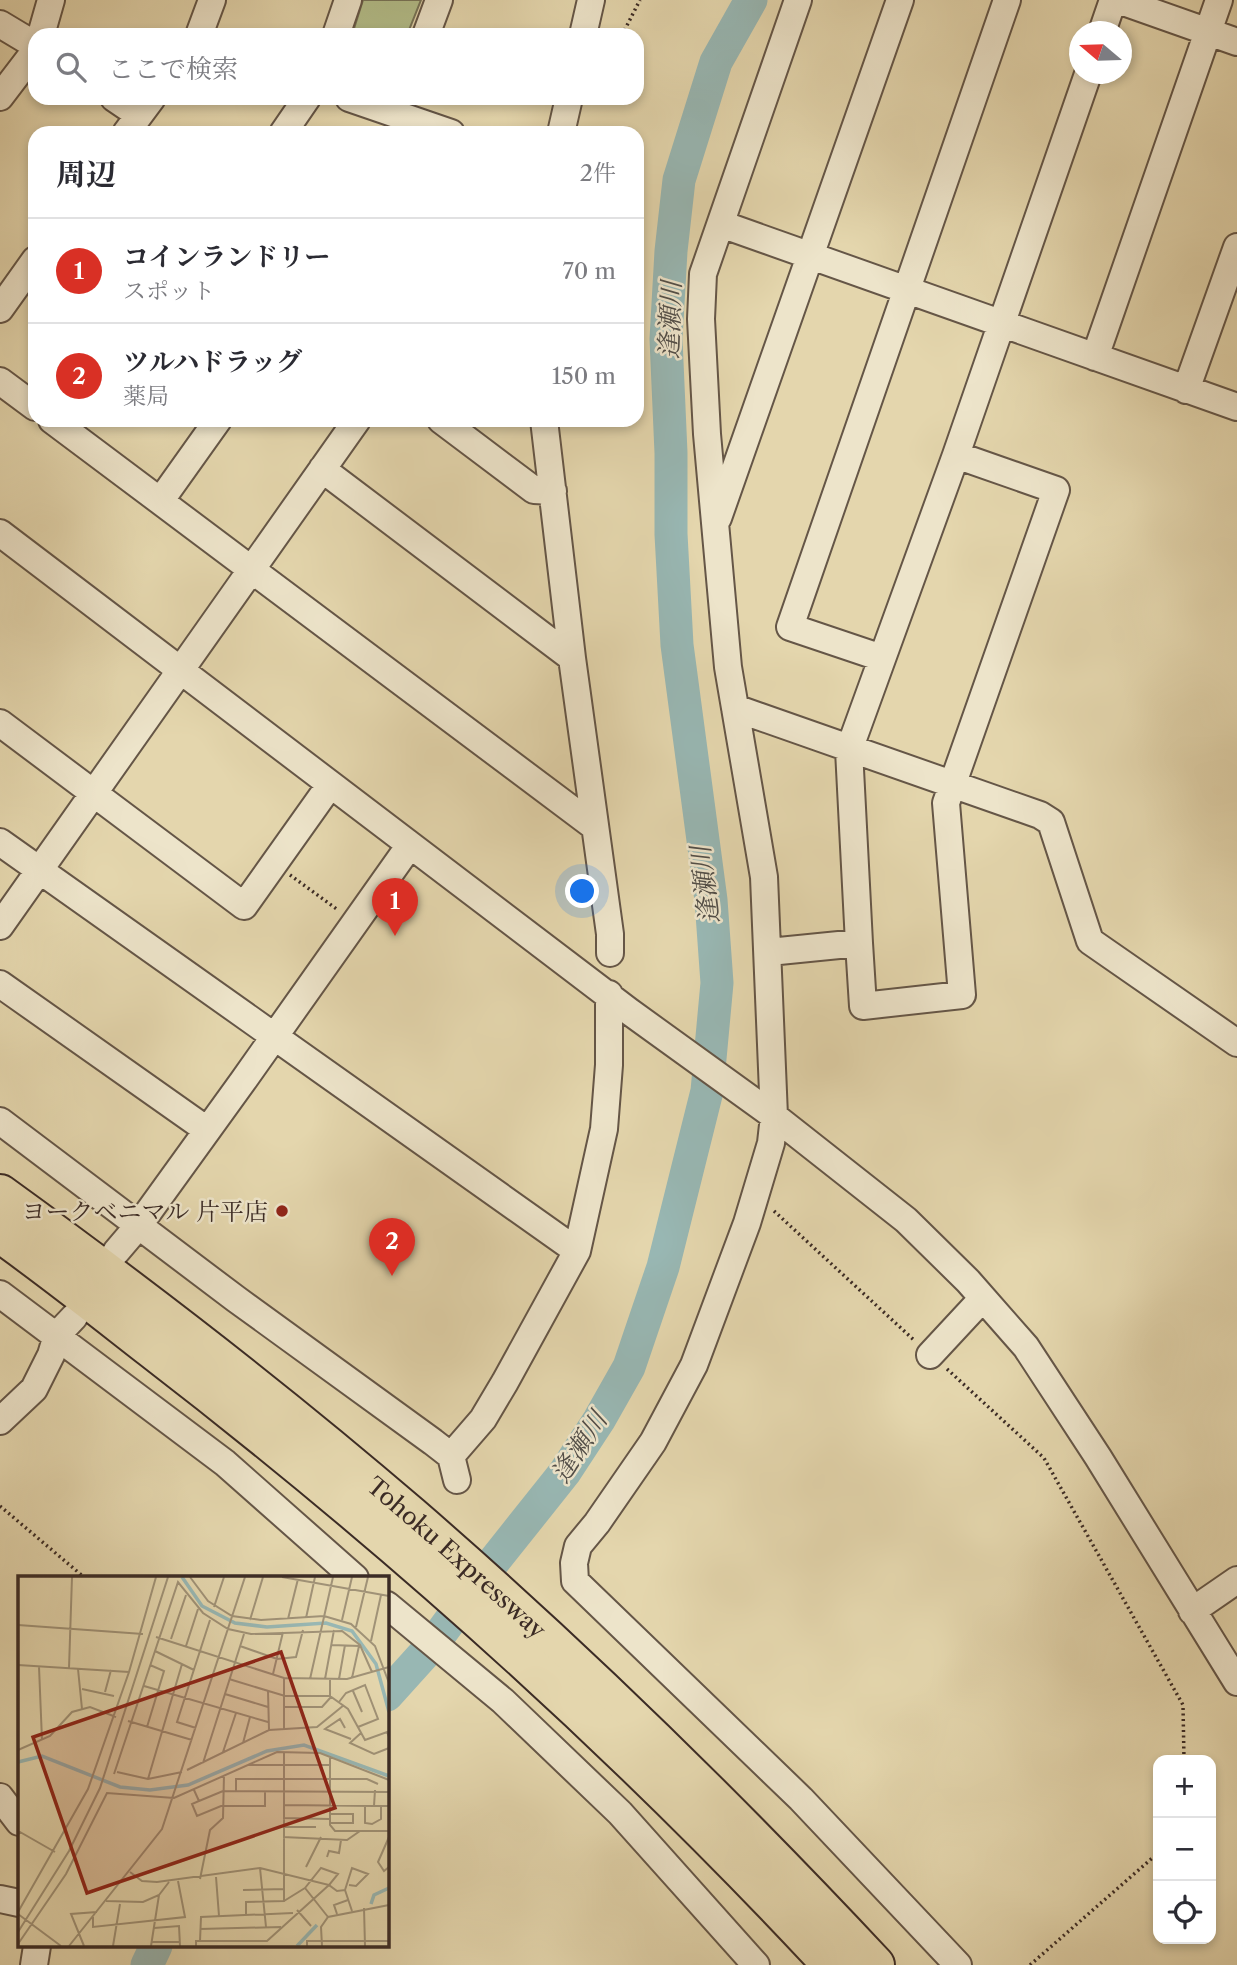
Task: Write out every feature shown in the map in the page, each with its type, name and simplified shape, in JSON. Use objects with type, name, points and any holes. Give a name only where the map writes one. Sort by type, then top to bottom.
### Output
[{"type":"highway","name":"Tohoku Expressway","points":[[0,1194],[192,1339],[517,1632],[706,1789],[875,1965]]},
{"type":"highway","name":"Tohoku Expressway","points":[[0,1233],[245,1420],[401,1528]]},
{"type":"highway","name":"Tohoku Expressway","points":[[517,1632],[597,1727],[685,1813],[832,1965]]},
{"type":"street","points":[[43,28],[51,0]]},
{"type":"street","points":[[202,28],[212,0]]},
{"type":"street","points":[[338,28],[348,0]]},
{"type":"street","points":[[429,28],[439,0]]},
{"type":"street","points":[[585,28],[591,0]]},
{"type":"street","points":[[798,0],[703,274],[701,319],[707,434],[728,667],[764,877],[769,952],[771,1143],[731,1270],[694,1365],[653,1442],[578,1546],[574,1563],[575,1581],[801,1798],[958,1965]]},
{"type":"street","points":[[715,526],[900,0]]},
{"type":"street","points":[[883,658],[790,627],[1007,0]]},
{"type":"street","points":[[1107,21],[1116,0],[1237,42]]},
{"type":"street","points":[[1094,357],[1219,0]]},
{"type":"street","points":[[0,24],[28,41]]},
{"type":"street","points":[[0,97],[28,60]]},
{"type":"street","points":[[956,455],[1056,491],[946,803],[962,995],[863,1006],[849,750],[956,455],[1085,84]]},
{"type":"street","points":[[124,105],[139,115]]},
{"type":"street","points":[[288,126],[302,105]]},
{"type":"street","points":[[563,126],[567,105]]},
{"type":"street","points":[[401,107],[438,126]]},
{"type":"street","points":[[721,224],[1237,407]]},
{"type":"street","points":[[1186,390],[1237,247]]},
{"type":"street","points":[[0,309],[28,270]]},
{"type":"street","points":[[0,381],[28,402]]},
{"type":"street","points":[[70,427],[252,570],[595,827]]},
{"type":"street","points":[[161,500],[213,427]]},
{"type":"street","points":[[0,926],[353,427]]},
{"type":"street","points":[[451,427],[534,490],[553,491]]},
{"type":"street","points":[[545,427],[572,657],[610,934],[610,953]]},
{"type":"street","points":[[322,469],[572,657]]},
{"type":"street","points":[[0,533],[630,1012],[769,1113],[906,1220],[983,1298],[1026,1347],[1098,1457],[1237,1682]]},
{"type":"street","points":[[735,708],[1040,815],[1051,822],[1090,941],[1237,1043]]},
{"type":"street","points":[[0,723],[244,906],[331,785]]},
{"type":"street","points":[[0,842],[577,1251]]},
{"type":"street","points":[[116,1252],[139,1225],[410,845]]},
{"type":"street","points":[[769,952],[859,943]]},
{"type":"street","points":[[0,984],[207,1130]]},
{"type":"street","points":[[0,1121],[454,1468],[577,1251],[604,1129],[609,1065],[608,994]]},
{"type":"street","points":[[0,1294],[66,1326],[353,1576]]},
{"type":"street","points":[[930,1355],[983,1298]]},
{"type":"street","points":[[0,1421],[19,1405],[40,1380],[66,1326]]},
{"type":"street","points":[[1192,1611],[1237,1580]]},
{"type":"street","points":[[388,1606],[503,1700],[620,1813],[756,1965]]},
{"type":"street","points":[[0,1797],[18,1821]]},
{"type":"street","points":[[0,1899],[18,1903]]},
{"type":"path","points":[[626,28],[640,0]]},
{"type":"path","points":[[275,863],[344,914]]},
{"type":"path","points":[[755,1196],[1044,1458],[1183,1705],[1184,1755]]},
{"type":"path","points":[[0,1506],[84,1576]]},
{"type":"path","points":[[1030,1965],[1153,1857]]},
{"type":"green space","points":[[363,0],[421,0],[410,28],[354,28]]},
{"type":"waterway","name":"逢瀬川","points":[[388,1694],[433,1644],[487,1570],[565,1472],[629,1367],[663,1267],[707,1091],[717,983],[711,900],[677,645],[666,339],[671,251],[679,180],[716,62],[751,0]]},
{"type":"waterway","name":"逢瀬川","points":[[147,1965],[155,1948]]},
{"type":"place","name":"コインランドリー","points":[[395,936]]},
{"type":"place","name":"ヨークベニマル 片平店","points":[[282,1211]]},
{"type":"place","name":"ツルハドラッグ","points":[[392,1276]]}]
